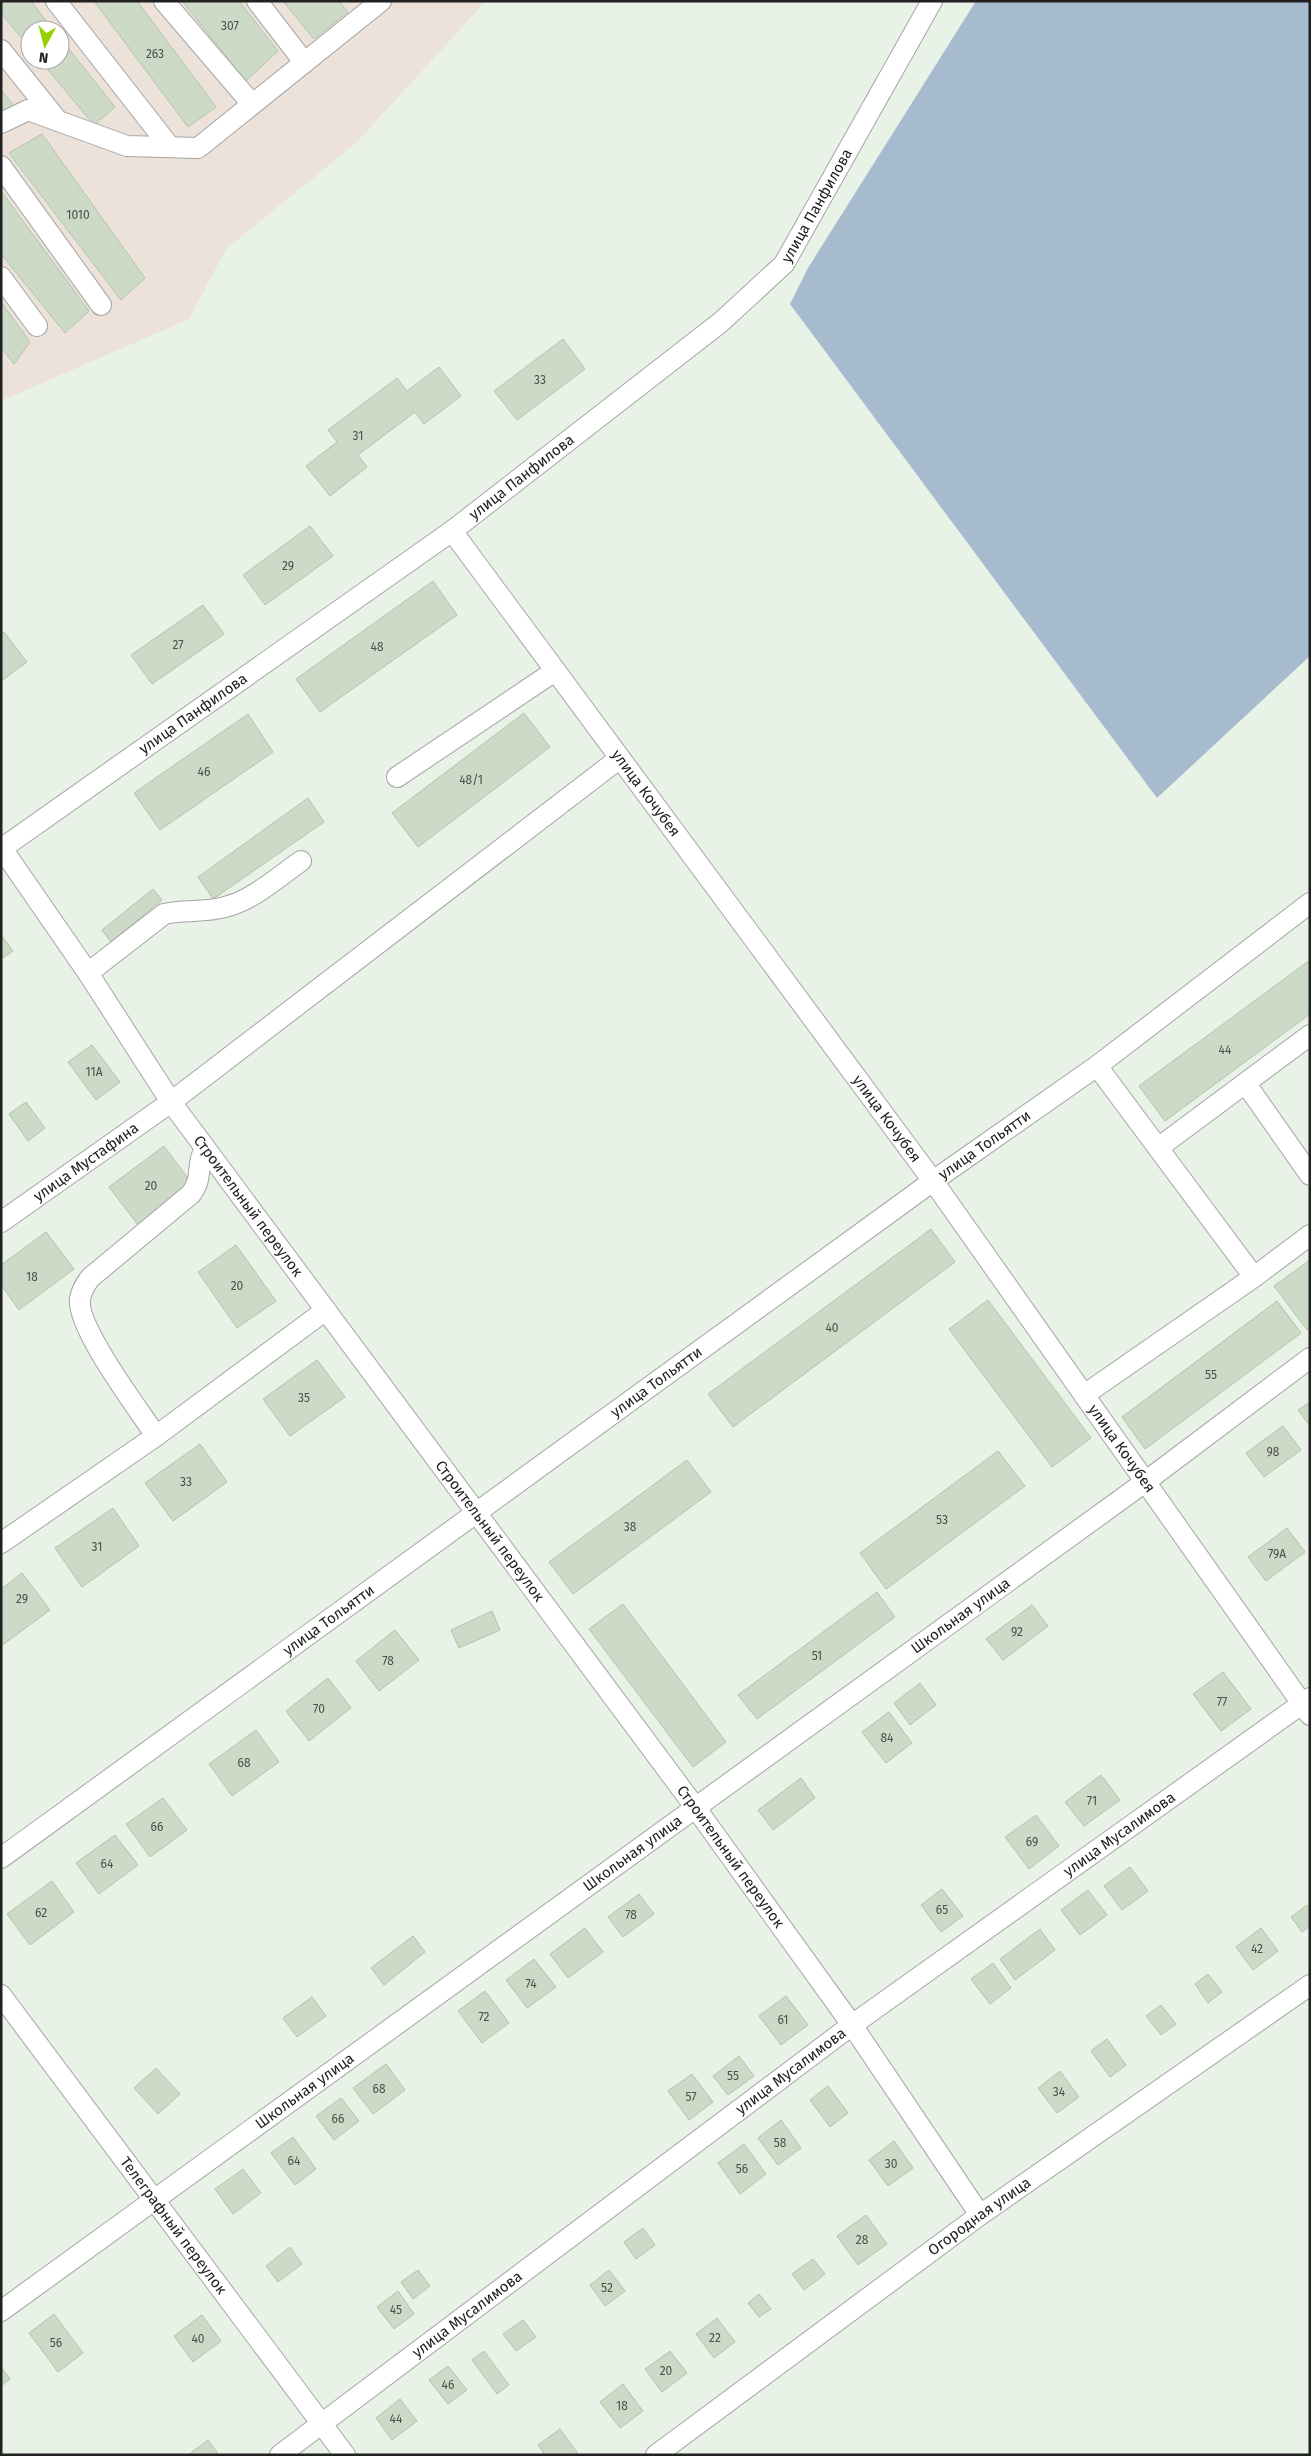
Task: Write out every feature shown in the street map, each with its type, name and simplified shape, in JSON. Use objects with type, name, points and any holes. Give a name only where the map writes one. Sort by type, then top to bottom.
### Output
[{"type":"street","points":[[56,1],[170,147]]},
{"type":"street","points":[[164,1],[252,104]]},
{"type":"street","points":[[257,1],[304,62]]},
{"type":"street","name":"улица Панфилова","points":[[2,849],[452,531],[721,322],[784,264],[932,1]]},
{"type":"street","points":[[1,123],[28,110],[126,146],[198,148],[374,3]]},
{"type":"street","points":[[1,50],[58,121]]},
{"type":"street","points":[[1,166],[101,305]]},
{"type":"street","points":[[1,277],[37,326]]},
{"type":"street","name":"улица Кочубея","points":[[452,531],[934,1181],[1145,1482],[1307,1706]]},
{"type":"street","points":[[397,777],[555,671]]},
{"type":"street","name":"улица Мустафина","points":[[1,1222],[171,1102],[620,758]]},
{"type":"street","name":"Строительный переулок","points":[[2,849],[88,973],[171,1102],[696,1807],[852,2025],[980,2215]]},
{"type":"street","points":[[88,973],[164,914],[178,911],[224,908],[240,903],[301,861]]},
{"type":"street","name":"улица Тольятти","points":[[1,1858],[934,1181],[1097,1066],[1310,903]]},
{"type":"street","points":[[1158,1148],[1310,1035]]},
{"type":"street","points":[[1097,1066],[1254,1277]]},
{"type":"street","points":[[1246,1084],[1310,1175]]},
{"type":"street","points":[[156,1436],[90,1334],[79,1301],[82,1289],[90,1278],[191,1194],[200,1180],[199,1164],[205,1148]]},
{"type":"street","points":[[1084,1395],[1254,1277],[1310,1235]]},
{"type":"street","points":[[1,1543],[156,1436],[326,1310]]},
{"type":"street","name":"Школьная улица","points":[[1,2311],[1145,1482],[1310,1358]]},
{"type":"street","name":"улица Мусалимова","points":[[280,2455],[852,2025],[1307,1706]]},
{"type":"street","name":"Огородная улица","points":[[656,2455],[980,2215],[1310,1985]]},
{"type":"street","name":"Телеграфный переулок","points":[[1,1995],[324,2423],[345,2455]]},
{"type":"shaded area","points":[[1,1],[486,1],[357,142],[226,249],[189,319],[1,401]]},
{"type":"shaded area","points":[[976,1],[1310,1],[1310,656],[1157,798],[790,304],[808,268]]},
{"type":"building","points":[[1,1],[31,1],[45,20],[20,20],[20,36],[1,13]]},
{"type":"building","points":[[94,1],[137,1],[216,107],[188,127]]},
{"type":"building","points":[[182,1],[239,1],[278,51],[246,81]]},
{"type":"building","points":[[283,1],[339,1],[348,12],[314,39]]},
{"type":"building","points":[[70,51],[115,107],[94,125],[48,70],[70,70]]},
{"type":"building","points":[[1,90],[15,107],[1,115]]},
{"type":"building","points":[[42,134],[145,278],[121,300],[9,153]]},
{"type":"building","points":[[1,191],[89,311],[65,333],[1,254]]},
{"type":"building","points":[[1,302],[30,342],[14,364],[1,347]]},
{"type":"building","points":[[563,339],[585,369],[517,420],[494,391]]},
{"type":"building","points":[[439,367],[461,396],[424,424],[415,412],[358,455],[367,467],[330,496],[306,466],[337,442],[328,430],[397,378],[407,391]]},
{"type":"building","points":[[310,526],[333,556],[265,605],[243,575]]},
{"type":"building","points":[[433,581],[457,615],[320,712],[296,679]]},
{"type":"building","points":[[203,605],[224,634],[152,684],[131,655]]},
{"type":"building","points":[[4,632],[27,662],[1,681],[1,634]]},
{"type":"building","points":[[524,713],[550,747],[418,847],[392,813]]},
{"type":"building","points":[[248,714],[273,752],[160,830],[134,793]]},
{"type":"building","points":[[308,798],[324,822],[213,899],[198,877]]},
{"type":"building","points":[[153,889],[162,900],[111,942],[102,930]]},
{"type":"building","points":[[1,935],[13,951],[1,959]]},
{"type":"building","points":[[1310,960],[1310,1014],[1165,1121],[1139,1086]]},
{"type":"building","points":[[92,1045],[120,1082],[96,1100],[68,1062]]},
{"type":"building","points":[[26,1102],[45,1128],[28,1141],[9,1114]]},
{"type":"building","points":[[164,1146],[193,1185],[138,1225],[109,1187]]},
{"type":"building","points":[[931,1229],[955,1262],[733,1427],[708,1394]]},
{"type":"building","points":[[46,1232],[74,1269],[19,1310],[1,1285],[1,1265]]},
{"type":"building","points":[[236,1245],[276,1301],[237,1328],[198,1272]]},
{"type":"building","points":[[1310,1260],[1310,1328],[1307,1330],[1274,1286]]},
{"type":"building","points":[[988,1300],[1091,1438],[1052,1467],[949,1329]]},
{"type":"building","points":[[1277,1301],[1301,1333],[1145,1449],[1122,1417]]},
{"type":"building","points":[[317,1360],[345,1397],[290,1436],[263,1399]]},
{"type":"building","points":[[1310,1402],[1310,1426],[1298,1410]]},
{"type":"building","points":[[1283,1426],[1301,1450],[1264,1477],[1246,1453]]},
{"type":"building","points":[[200,1444],[227,1482],[173,1521],[145,1483]]},
{"type":"building","points":[[998,1451],[1025,1486],[886,1589],[860,1553]]},
{"type":"building","points":[[687,1460],[711,1492],[573,1594],[549,1562]]},
{"type":"building","points":[[113,1508],[139,1546],[82,1587],[55,1548]]},
{"type":"building","points":[[1287,1528],[1305,1552],[1266,1581],[1248,1557]]},
{"type":"building","points":[[22,1573],[50,1610],[1,1646],[1,1589]]},
{"type":"building","points":[[877,1592],[895,1617],[757,1719],[738,1695]]},
{"type":"building","points":[[623,1604],[726,1742],[693,1767],[589,1629]]},
{"type":"building","points":[[1032,1605],[1048,1626],[1003,1660],[986,1639]]},
{"type":"building","points":[[492,1611],[500,1630],[459,1648],[451,1630]]},
{"type":"building","points":[[395,1630],[419,1660],[379,1691],[356,1661]]},
{"type":"building","points":[[1223,1672],[1251,1709],[1221,1731],[1193,1694]]},
{"type":"building","points":[[328,1678],[351,1708],[309,1741],[286,1711]]},
{"type":"building","points":[[920,1683],[936,1705],[910,1725],[894,1703]]},
{"type":"building","points":[[889,1712],[912,1743],[886,1763],[862,1732]]},
{"type":"building","points":[[256,1730],[279,1762],[232,1796],[209,1764]]},
{"type":"building","points":[[1101,1775],[1120,1800],[1084,1826],[1065,1802]]},
{"type":"building","points":[[801,1778],[815,1798],[773,1830],[758,1810]]},
{"type":"building","points":[[163,1798],[187,1830],[150,1857],[126,1824]]},
{"type":"building","points":[[1036,1815],[1059,1846],[1029,1869],[1005,1837]]},
{"type":"building","points":[[115,1835],[138,1865],[99,1894],[76,1863]]},
{"type":"building","points":[[1130,1867],[1148,1891],[1122,1910],[1104,1886]]},
{"type":"building","points":[[52,1881],[74,1912],[30,1945],[7,1914]]},
{"type":"building","points":[[942,1889],[963,1916],[941,1932],[921,1905]]},
{"type":"building","points":[[1088,1890],[1107,1915],[1080,1935],[1061,1910]]},
{"type":"building","points":[[639,1894],[654,1914],[623,1937],[608,1917]]},
{"type":"building","points":[[1307,1905],[1310,1908],[1310,1926],[1302,1932],[1291,1917]]},
{"type":"building","points":[[585,1928],[603,1952],[568,1978],[550,1954]]},
{"type":"building","points":[[1261,1928],[1278,1951],[1253,1970],[1236,1947]]},
{"type":"building","points":[[1040,1929],[1055,1950],[1015,1980],[1000,1959]]},
{"type":"building","points":[[413,1936],[425,1952],[384,1985],[371,1968]]},
{"type":"building","points":[[534,1959],[556,1987],[527,2008],[506,1980]]},
{"type":"building","points":[[993,1963],[1011,1988],[990,2004],[971,1979]]},
{"type":"building","points":[[1208,1974],[1222,1992],[1208,2003],[1195,1984]]},
{"type":"building","points":[[485,1991],[509,2023],[482,2043],[458,2011]]},
{"type":"building","points":[[786,1996],[808,2025],[781,2045],[759,2016]]},
{"type":"building","points":[[312,1997],[326,2016],[297,2037],[283,2018]]},
{"type":"building","points":[[1161,2005],[1176,2024],[1161,2035],[1146,2016]]},
{"type":"building","points":[[1107,2039],[1126,2065],[1110,2077],[1091,2051]]},
{"type":"building","points":[[739,2056],[754,2076],[728,2095],[713,2076]]},
{"type":"building","points":[[386,2064],[405,2090],[373,2114],[353,2088]]},
{"type":"building","points":[[156,2068],[180,2094],[158,2114],[134,2088]]},
{"type":"building","points":[[1060,2071],[1079,2097],[1057,2113],[1038,2088]]},
{"type":"building","points":[[692,2074],[713,2102],[689,2120],[668,2091]]},
{"type":"building","points":[[828,2086],[848,2113],[830,2127],[810,2100]]},
{"type":"building","points":[[341,2098],[359,2121],[334,2140],[316,2116]]},
{"type":"building","points":[[781,2120],[801,2148],[778,2165],[758,2138]]},
{"type":"building","points":[[293,2137],[316,2169],[295,2185],[271,2153]]},
{"type":"building","points":[[894,2141],[913,2168],[888,2186],[869,2160]]},
{"type":"building","points":[[744,2144],[766,2174],[740,2194],[718,2163]]},
{"type":"building","points":[[243,2169],[261,2193],[233,2214],[215,2189]]},
{"type":"building","points":[[866,2215],[887,2244],[858,2265],[837,2236]]},
{"type":"building","points":[[643,2228],[655,2245],[636,2259],[624,2242]]},
{"type":"building","points":[[290,2247],[302,2264],[278,2282],[266,2266]]},
{"type":"building","points":[[813,2259],[825,2274],[804,2290],[792,2274]]},
{"type":"building","points":[[418,2270],[430,2286],[413,2299],[401,2282]]},
{"type":"building","points":[[609,2270],[625,2291],[605,2306],[590,2285]]},
{"type":"building","points":[[398,2291],[414,2314],[394,2329],[377,2307]]},
{"type":"building","points":[[759,2294],[771,2309],[759,2317],[748,2303]]},
{"type":"building","points":[[54,2314],[83,2353],[58,2372],[29,2333]]},
{"type":"building","points":[[202,2315],[221,2341],[193,2362],[174,2336]]},
{"type":"building","points":[[717,2318],[735,2342],[714,2358],[696,2334]]},
{"type":"building","points":[[523,2320],[536,2337],[516,2351],[503,2334]]},
{"type":"building","points":[[484,2351],[509,2385],[497,2394],[472,2360]]},
{"type":"building","points":[[670,2351],[687,2373],[662,2392],[645,2369]]},
{"type":"building","points":[[448,2366],[467,2390],[448,2404],[429,2380]]},
{"type":"building","points":[[1,2367],[10,2379],[1,2386]]},
{"type":"building","points":[[623,2384],[643,2411],[620,2428],[600,2402]]},
{"type":"building","points":[[400,2399],[417,2421],[392,2440],[376,2418]]},
{"type":"building","points":[[560,2429],[579,2455],[545,2455],[538,2445]]},
{"type":"building","points":[[208,2440],[219,2455],[188,2455]]}]
